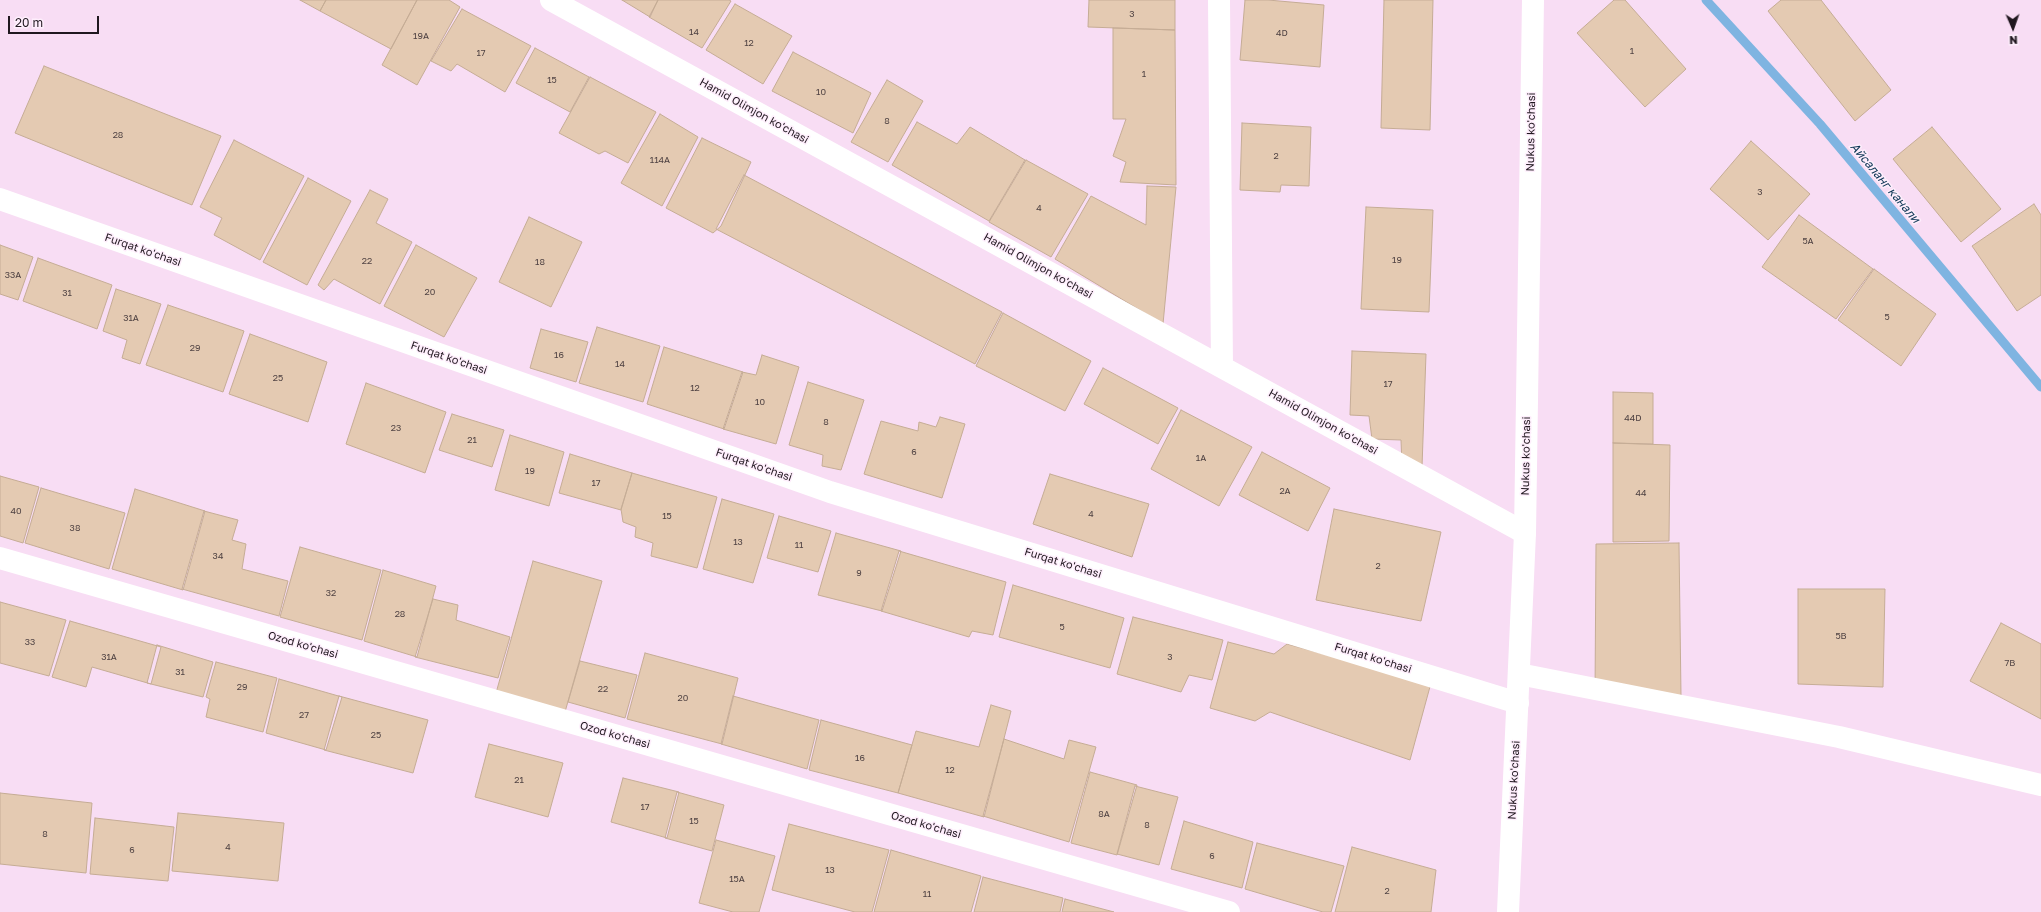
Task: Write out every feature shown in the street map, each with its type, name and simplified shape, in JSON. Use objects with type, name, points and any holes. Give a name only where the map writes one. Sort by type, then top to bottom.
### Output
[{"type":"street","name":"Hamid Olimjon ko'chasi","points":[[551,0],[1525,533]]},
{"type":"street","points":[[1219,0],[1222,367]]},
{"type":"street","name":"Nukus ko'chasi","points":[[1508,912],[1525,533],[1533,0]]},
{"type":"street","name":"Furqat ko'chasi","points":[[0,199],[830,492],[1518,703]]},
{"type":"street","name":"Ozod ko'chasi","points":[[0,558],[1230,912]]},
{"type":"street","points":[[1519,674],[1839,737],[2041,785]]},
{"type":"building","points":[[300,0],[326,0],[320,11]]},
{"type":"building","points":[[326,0],[417,0],[391,49],[320,11]]},
{"type":"building","points":[[417,0],[449,0],[460,7],[417,85],[382,65]]},
{"type":"building","points":[[622,0],[658,0],[650,17]]},
{"type":"building","points":[[658,0],[731,1],[702,48],[649,17]]},
{"type":"building","points":[[1089,0],[1175,0],[1175,30],[1088,27]]},
{"type":"building","points":[[1245,0],[1268,0],[1324,5],[1320,67],[1240,60]]},
{"type":"building","points":[[1384,0],[1433,0],[1430,130],[1381,128]]},
{"type":"building","points":[[1614,0],[1625,0],[1686,69],[1645,107],[1577,33]]},
{"type":"building","points":[[1781,0],[1821,0],[1891,90],[1855,121],[1768,11]]},
{"type":"building","points":[[735,4],[792,36],[763,84],[706,50]]},
{"type":"building","points":[[462,9],[531,46],[505,92],[457,64],[451,71],[431,61]]},
{"type":"building","points":[[1113,28],[1175,30],[1176,185],[1120,182],[1126,162],[1113,156],[1126,119],[1113,119]]},
{"type":"building","points":[[535,48],[589,77],[570,112],[516,83]]},
{"type":"building","points":[[793,52],[871,93],[853,133],[772,91]]},
{"type":"building","points":[[44,66],[221,136],[192,205],[15,133]]},
{"type":"building","points":[[590,77],[656,112],[628,163],[605,151],[599,154],[559,133]]},
{"type":"building","points":[[887,80],[923,101],[888,162],[851,142]]},
{"type":"building","points":[[660,114],[698,137],[662,206],[621,183]]},
{"type":"building","points":[[917,122],[957,144],[970,127],[1025,160],[989,221],[892,165]]},
{"type":"building","points":[[1242,123],[1311,127],[1309,186],[1281,185],[1280,192],[1240,190]]},
{"type":"building","points":[[1932,127],[2001,209],[1961,242],[1893,159]]},
{"type":"building","points":[[702,138],[751,162],[721,226],[713,233],[666,208]]},
{"type":"building","points":[[234,140],[304,176],[260,260],[214,235],[222,218],[200,207]]},
{"type":"building","points":[[1751,141],[1810,194],[1768,240],[1710,189]]},
{"type":"building","points":[[1026,160],[1088,194],[1051,257],[989,222]]},
{"type":"building","points":[[744,175],[1002,312],[975,364],[716,229]]},
{"type":"building","points":[[308,178],[351,201],[307,285],[263,262]]},
{"type":"building","points":[[1147,186],[1176,187],[1163,324],[1055,259],[1091,196],[1146,225]]},
{"type":"building","points":[[370,190],[388,199],[376,223],[412,242],[380,304],[334,279],[324,290],[318,285]]},
{"type":"building","points":[[2034,204],[2041,215],[2041,295],[2017,311],[1972,246]]},
{"type":"building","points":[[1366,207],[1433,210],[1429,312],[1361,309]]},
{"type":"building","points":[[1799,215],[1873,269],[1836,319],[1762,267]]},
{"type":"building","points":[[529,217],[582,242],[551,307],[499,282]]},
{"type":"building","points":[[0,245],[33,257],[18,300],[0,294]]},
{"type":"building","points":[[416,245],[477,278],[444,337],[384,306]]},
{"type":"building","points":[[38,258],[112,285],[97,329],[23,301]]},
{"type":"building","points":[[1874,269],[1936,314],[1901,366],[1838,320]]},
{"type":"building","points":[[116,289],[161,304],[140,364],[122,358],[127,340],[103,331]]},
{"type":"building","points":[[168,305],[244,331],[223,392],[146,365]]},
{"type":"building","points":[[1003,313],[1091,361],[1065,411],[976,366]]},
{"type":"building","points":[[597,327],[660,346],[643,402],[579,383]]},
{"type":"building","points":[[541,329],[588,342],[576,382],[530,368]]},
{"type":"building","points":[[250,334],[327,362],[308,422],[229,394]]},
{"type":"building","points":[[664,347],[743,372],[724,429],[647,404]]},
{"type":"building","points":[[1352,351],[1426,354],[1422,467],[1402,466],[1401,440],[1372,439],[1369,416],[1350,415]]},
{"type":"building","points":[[762,355],[799,367],[776,444],[723,429],[742,372],[756,375]]},
{"type":"building","points":[[1103,368],[1178,408],[1158,444],[1084,404]]},
{"type":"building","points":[[808,382],[864,400],[841,470],[822,466],[823,455],[789,445]]},
{"type":"building","points":[[366,383],[446,412],[425,473],[346,444]]},
{"type":"building","points":[[1613,392],[1653,393],[1653,444],[1613,443]]},
{"type":"building","points":[[1181,410],[1252,447],[1219,506],[1151,469]]},
{"type":"building","points":[[452,414],[504,430],[492,467],[439,450]]},
{"type":"building","points":[[940,417],[965,424],[942,498],[864,474],[881,421],[918,431],[919,422],[936,427]]},
{"type":"building","points":[[510,435],[564,452],[549,506],[495,490]]},
{"type":"building","points":[[1613,443],[1670,445],[1669,541],[1613,542]]},
{"type":"building","points":[[1262,452],[1330,488],[1308,531],[1239,495]]},
{"type":"building","points":[[570,454],[632,473],[621,510],[559,493]]},
{"type":"building","points":[[632,473],[717,497],[697,568],[651,556],[653,543],[635,537],[636,527],[623,522],[621,509]]},
{"type":"building","points":[[1050,474],[1149,504],[1132,557],[1033,524]]},
{"type":"building","points":[[0,476],[39,487],[23,543],[0,536]]},
{"type":"building","points":[[41,488],[125,513],[109,569],[25,543]]},
{"type":"building","points":[[135,489],[205,511],[183,590],[112,569]]},
{"type":"building","points":[[722,499],[774,514],[753,583],[703,569]]},
{"type":"building","points":[[1334,509],[1441,532],[1421,621],[1316,600]]},
{"type":"building","points":[[204,511],[238,520],[232,540],[246,544],[242,569],[288,581],[279,616],[182,589]]},
{"type":"building","points":[[779,516],[831,531],[818,572],[767,558]]},
{"type":"building","points":[[836,533],[901,551],[882,611],[818,595]]},
{"type":"building","points":[[1679,543],[1681,696],[1595,695],[1596,544]]},
{"type":"building","points":[[300,547],[381,570],[362,640],[280,617]]},
{"type":"building","points":[[899,551],[1006,582],[993,635],[972,631],[969,637],[881,611]]},
{"type":"building","points":[[533,561],[602,581],[565,712],[496,693]]},
{"type":"building","points":[[383,570],[436,586],[417,657],[364,641]]},
{"type":"building","points":[[1013,585],[1124,618],[1110,668],[999,637]]},
{"type":"building","points":[[1798,589],[1885,589],[1883,687],[1798,684]]},
{"type":"building","points":[[433,599],[458,605],[456,620],[510,637],[498,678],[415,657]]},
{"type":"building","points":[[0,602],[66,620],[49,676],[0,663]]},
{"type":"building","points":[[1133,617],[1223,640],[1212,680],[1189,675],[1181,692],[1117,674]]},
{"type":"building","points":[[70,621],[161,647],[151,684],[92,667],[86,687],[52,677]]},
{"type":"building","points":[[2001,623],[2041,644],[2041,719],[1970,681]]},
{"type":"building","points":[[1228,642],[1274,654],[1287,644],[1431,683],[1410,760],[1270,712],[1255,721],[1210,708]]},
{"type":"building","points":[[157,645],[213,662],[203,697],[147,683]]},
{"type":"building","points":[[645,653],[738,678],[722,744],[627,719]]},
{"type":"building","points":[[580,661],[637,675],[625,718],[568,702]]},
{"type":"building","points":[[216,662],[277,678],[263,732],[206,717],[210,699],[206,697]]},
{"type":"building","points":[[279,679],[342,697],[326,750],[266,733]]},
{"type":"building","points":[[339,696],[428,720],[413,773],[324,750]]},
{"type":"building","points":[[733,696],[819,720],[807,769],[721,744]]},
{"type":"building","points":[[991,705],[1011,711],[984,817],[898,793],[916,731],[979,747]]},
{"type":"building","points":[[821,720],[912,745],[898,793],[809,770]]},
{"type":"building","points":[[1004,739],[1064,759],[1069,740],[1096,747],[1069,842],[983,816]]},
{"type":"building","points":[[489,744],[563,763],[548,817],[475,797]]},
{"type":"building","points":[[1090,772],[1137,785],[1117,855],[1071,843]]},
{"type":"building","points":[[623,778],[679,792],[667,838],[611,822]]},
{"type":"building","points":[[1135,786],[1178,797],[1159,865],[1117,854]]},
{"type":"building","points":[[677,792],[724,805],[712,851],[665,838]]},
{"type":"building","points":[[0,793],[92,803],[86,873],[0,864]]},
{"type":"building","points":[[178,813],[284,823],[278,881],[172,871]]},
{"type":"building","points":[[95,818],[174,827],[168,881],[90,874]]},
{"type":"building","points":[[1184,821],[1253,842],[1242,888],[1171,869]]},
{"type":"building","points":[[789,824],[889,850],[872,912],[855,912],[772,890]]},
{"type":"building","points":[[716,840],[775,856],[759,912],[733,912],[699,903]]},
{"type":"building","points":[[1257,843],[1344,866],[1331,912],[1323,912],[1245,889]]},
{"type":"building","points":[[1352,847],[1436,870],[1431,912],[1335,912]]},
{"type":"building","points":[[891,850],[981,876],[971,912],[874,912]]},
{"type":"building","points":[[983,877],[1063,898],[1060,912],[974,912]]},
{"type":"building","points":[[1065,899],[1114,912],[1062,912]]},
{"type":"waterway","name":"Айсаланг канали","points":[[1706,0],[1820,124],[2041,387]]}]
